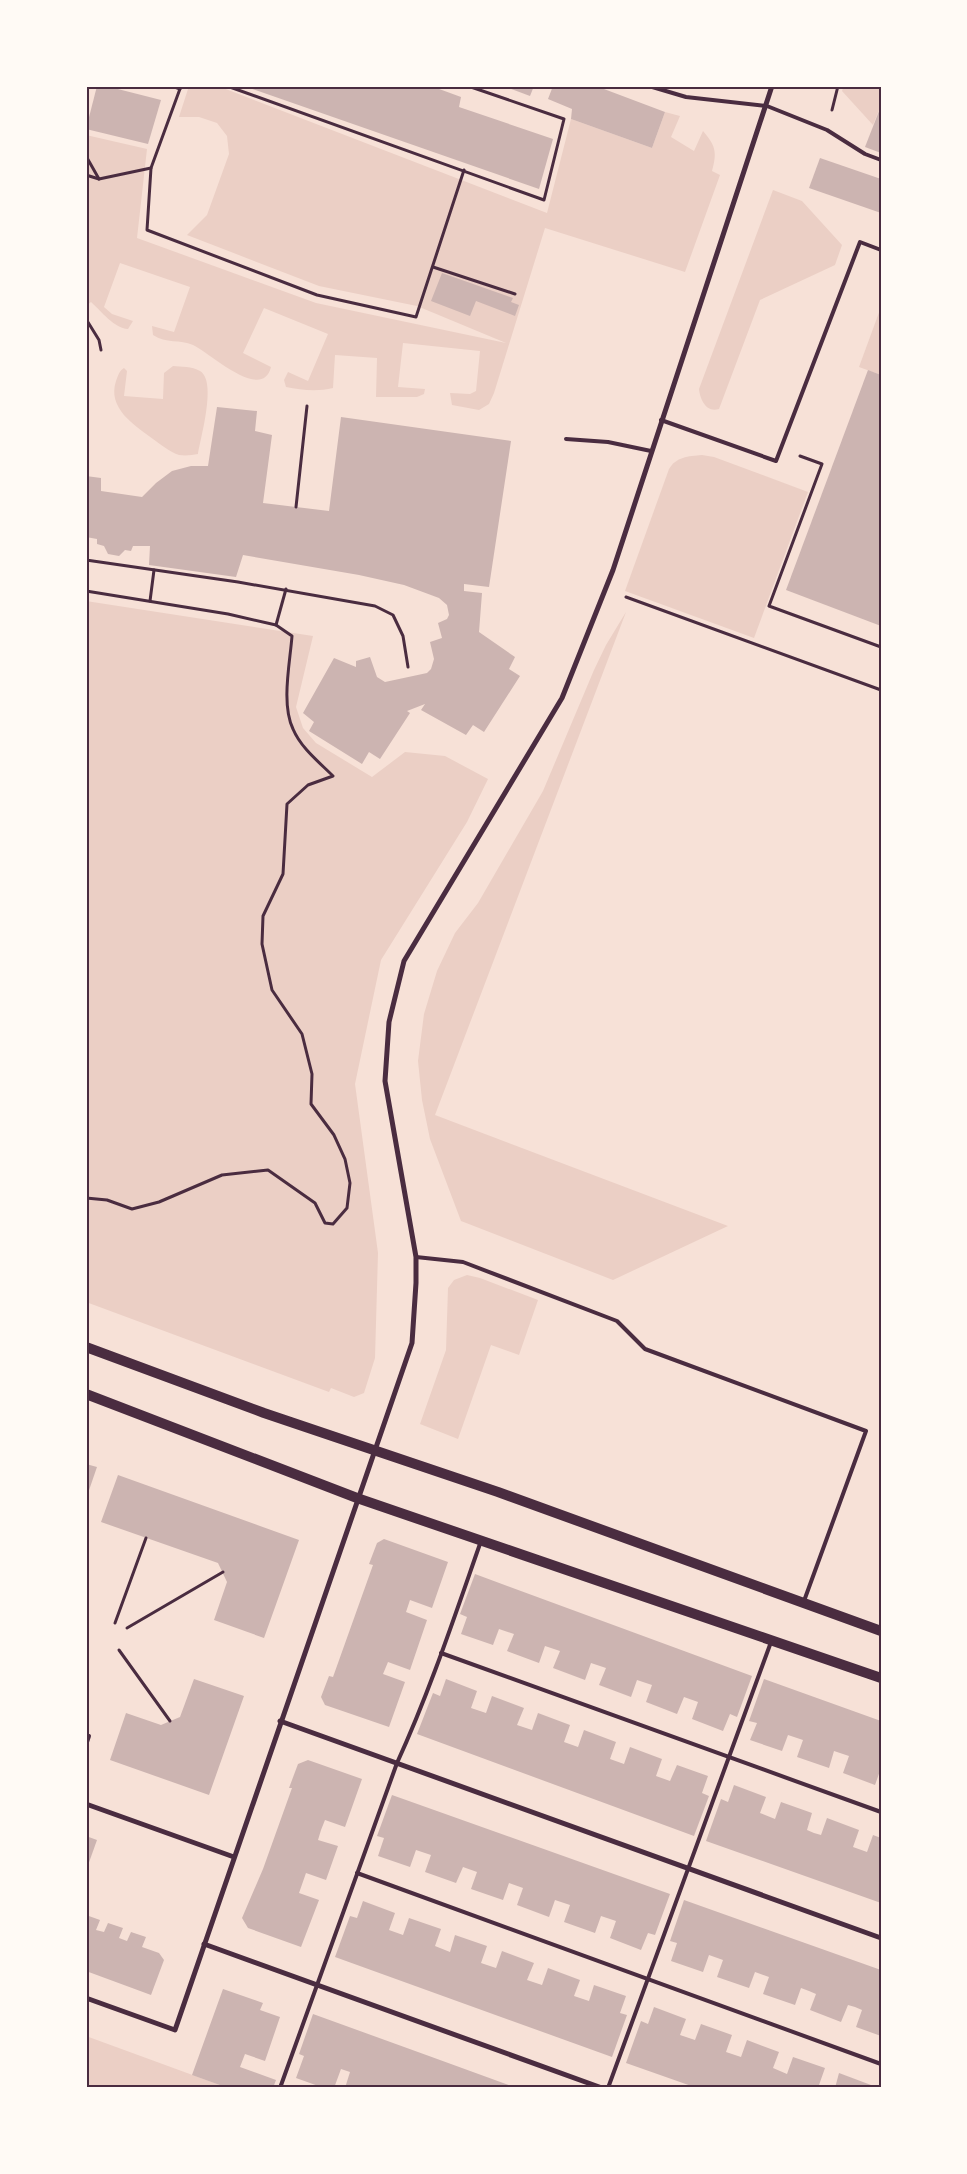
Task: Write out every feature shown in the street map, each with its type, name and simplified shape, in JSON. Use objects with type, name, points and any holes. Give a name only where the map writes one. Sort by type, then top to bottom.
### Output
[{"type":"main road","points":[[86,1348],[374,1452],[498,1492],[881,1631]]},
{"type":"main road","points":[[86,1394],[357,1498],[881,1678]]},
{"type":"street","points":[[86,1998],[175,2030],[357,1498],[399,1387],[412,1343],[416,1257],[385,1081],[389,1022],[404,961],[562,698],[606,589],[767,106],[772,86]]},
{"type":"street","points":[[280,1721],[881,1938]]},
{"type":"street","points":[[86,1804],[234,1857]]},
{"type":"street","points":[[204,1944],[602,2088]]},
{"type":"lane","points":[[649,86],[686,97],[767,106],[827,130],[864,154],[881,160]]},
{"type":"lane","points":[[661,420],[776,461],[860,242],[881,250]]},
{"type":"lane","points":[[566,439],[608,442],[651,451]]},
{"type":"lane","points":[[416,1257],[463,1262],[617,1321],[644,1349],[866,1431],[804,1604]]},
{"type":"lane","points":[[280,2088],[397,1763],[441,1653],[481,1541]]},
{"type":"lane","points":[[608,2088],[771,1640]]},
{"type":"lane","points":[[441,1653],[881,1812]]},
{"type":"lane","points":[[86,1745],[89,1736]]},
{"type":"lane","points":[[357,1873],[881,2064]]},
{"type":"path","points":[[172,86],[180,88],[152,168],[147,230],[317,295],[416,317],[464,170]]},
{"type":"path","points":[[227,86],[544,200],[564,119],[468,86]]},
{"type":"path","points":[[86,156],[99,179]]},
{"type":"path","points":[[86,175],[99,179],[152,168]]},
{"type":"path","points":[[433,266],[515,294]]},
{"type":"path","points":[[86,319],[100,340],[101,350]]},
{"type":"path","points":[[296,507],[307,406]]},
{"type":"path","points":[[780,450],[822,464],[769,606],[881,648]]},
{"type":"path","points":[[86,560],[286,590],[375,606],[393,615],[404,636],[408,667]]},
{"type":"path","points":[[150,601],[154,570]]},
{"type":"path","points":[[606,589],[881,690]]},
{"type":"path","points":[[86,590],[228,614],[276,625],[292,636],[287,703],[292,728],[305,748],[333,776],[308,785],[287,804],[283,874],[263,916],[262,944],[272,990],[302,1034],[312,1074],[311,1104],[334,1135],[345,1159],[350,1183],[347,1208],[333,1224],[325,1222],[314,1203],[268,1170],[222,1175],[159,1202],[132,1209],[107,1200],[86,1198]]},
{"type":"path","points":[[276,625],[286,590]]},
{"type":"path","points":[[115,1623],[146,1538]]},
{"type":"path","points":[[127,1628],[222,1572]]},
{"type":"path","points":[[119,1650],[170,1721]]},
{"type":"shaded area","points":[[189,86],[218,86],[547,213],[571,119],[652,148],[665,112],[680,116],[671,137],[694,151],[703,131],[713,145],[715,159],[712,171],[720,175],[685,272],[545,228],[494,393],[489,404],[479,410],[452,405],[450,393],[470,394],[476,391],[480,351],[403,343],[398,387],[425,389],[424,394],[417,397],[376,397],[377,358],[335,355],[333,388],[303,390],[286,387],[284,380],[288,372],[308,381],[328,334],[264,308],[243,353],[271,367],[266,377],[257,380],[247,378],[222,365],[193,345],[163,340],[153,335],[152,326],[174,332],[190,287],[120,263],[104,307],[112,314],[133,321],[128,329],[113,323],[91,302],[86,306],[86,135],[147,149],[137,238],[316,303],[506,343],[417,306],[319,286],[187,235],[207,215],[229,154],[227,136],[217,123],[199,117],[179,117]]},
{"type":"shaded area","points":[[844,86],[881,86],[881,105],[873,125],[842,91]]},
{"type":"shaded area","points":[[773,190],[802,201],[842,245],[835,265],[760,300],[719,409],[714,410],[704,404],[699,389]]},
{"type":"shaded area","points":[[881,307],[881,375],[859,367]]},
{"type":"shaded area","points":[[173,366],[194,368],[205,377],[208,397],[207,410],[198,454],[179,455],[165,448],[131,422],[119,408],[115,399],[116,381],[124,368],[127,371],[124,396],[163,399],[164,373]]},
{"type":"shaded area","points":[[702,455],[714,457],[808,492],[754,638],[625,591],[669,469],[679,460]]},
{"type":"shaded area","points":[[86,601],[313,636],[296,707],[303,728],[316,743],[372,777],[405,752],[445,756],[488,779],[467,822],[381,960],[355,1084],[378,1253],[375,1358],[364,1393],[354,1397],[331,1388],[329,1392],[86,1302]]},
{"type":"shaded area","points":[[626,612],[435,1115],[728,1226],[613,1280],[461,1221],[430,1139],[422,1100],[418,1061],[424,1014],[437,971],[455,933],[478,903],[543,791],[594,670],[606,645]]},
{"type":"shaded area","points":[[467,1275],[538,1300],[519,1355],[491,1345],[458,1439],[420,1424],[446,1350],[448,1288],[454,1280]]},
{"type":"shaded area","points":[[86,2036],[228,2088],[86,2088]]},
{"type":"building","points":[[97,86],[106,86],[161,100],[148,144],[86,129]]},
{"type":"building","points":[[244,86],[431,86],[461,97],[459,107],[553,139],[539,189]]},
{"type":"building","points":[[503,86],[534,86],[530,96]]},
{"type":"building","points":[[553,86],[596,86],[665,112],[652,148],[571,119],[572,109],[548,99]]},
{"type":"building","points":[[881,106],[881,153],[865,147]]},
{"type":"building","points":[[820,158],[881,179],[881,213],[809,188]]},
{"type":"building","points":[[442,273],[513,298],[511,302],[519,305],[515,316],[476,301],[470,316],[431,301]]},
{"type":"building","points":[[868,370],[881,375],[881,626],[786,590]]},
{"type":"building","points":[[217,407],[257,411],[255,431],[272,435],[263,503],[329,511],[341,417],[511,441],[489,587],[464,584],[464,591],[482,593],[479,632],[515,657],[509,669],[520,676],[484,732],[473,725],[466,735],[421,710],[425,704],[407,711],[410,713],[380,759],[369,752],[362,764],[309,731],[314,722],[303,713],[334,658],[356,667],[356,661],[370,657],[377,677],[385,682],[427,673],[431,669],[434,659],[430,642],[442,638],[438,623],[447,619],[449,615],[447,605],[439,598],[404,585],[359,575],[243,555],[236,577],[149,565],[150,546],[133,546],[131,551],[125,550],[119,556],[108,554],[104,546],[97,544],[97,539],[86,537],[86,476],[101,478],[101,491],[142,497],[172,471],[191,466],[208,466]]},
{"type":"building","points":[[86,1464],[97,1467],[87,1496],[86,1496]]},
{"type":"building","points":[[118,1475],[299,1540],[264,1638],[214,1620],[227,1582],[218,1563],[101,1522]]},
{"type":"building","points":[[384,1539],[448,1562],[432,1608],[410,1600],[406,1612],[427,1620],[410,1670],[388,1662],[383,1674],[405,1682],[389,1727],[325,1705],[321,1697],[329,1676],[333,1677],[373,1565],[369,1564],[377,1543]]},
{"type":"building","points":[[475,1574],[752,1676],[737,1717],[730,1714],[723,1731],[692,1719],[698,1702],[684,1697],[677,1714],[646,1702],[652,1685],[637,1680],[631,1697],[599,1685],[606,1668],[591,1663],[585,1680],[553,1668],[560,1651],[545,1646],[539,1663],[507,1651],[514,1634],[499,1629],[493,1645],[461,1634],[467,1617],[460,1614]]},
{"type":"building","points":[[194,1679],[244,1696],[209,1795],[110,1760],[126,1713],[161,1725],[180,1717]]},
{"type":"building","points":[[446,1679],[477,1691],[471,1708],[486,1713],[492,1696],[524,1708],[517,1725],[532,1730],[538,1713],[570,1725],[564,1742],[578,1747],[584,1730],[616,1742],[610,1759],[624,1764],[630,1747],[662,1759],[656,1776],[670,1781],[677,1765],[708,1776],[702,1793],[709,1796],[694,1836],[417,1734],[433,1693],[440,1696]]},
{"type":"building","points":[[764,1679],[881,1721],[881,1768],[875,1785],[843,1773],[849,1756],[834,1751],[829,1768],[797,1757],[803,1740],[788,1735],[782,1751],[750,1740],[757,1723],[749,1721]]},
{"type":"building","points":[[308,1760],[362,1779],[345,1827],[325,1820],[321,1830],[318,1840],[338,1846],[326,1880],[306,1873],[299,1893],[319,1900],[301,1947],[248,1928],[242,1918],[263,1869],[292,1788],[289,1788],[298,1764]]},
{"type":"building","points":[[734,1785],[766,1797],[760,1813],[775,1819],[781,1802],[812,1813],[807,1830],[814,1833],[821,1835],[827,1818],[859,1830],[853,1847],[867,1852],[873,1835],[881,1838],[881,1903],[706,1841],[721,1799],[728,1802]]},
{"type":"building","points":[[392,1795],[670,1894],[655,1935],[648,1933],[641,1950],[610,1938],[616,1921],[601,1916],[595,1933],[564,1922],[570,1905],[555,1900],[549,1917],[517,1905],[523,1888],[509,1883],[503,1900],[471,1889],[477,1872],[463,1867],[456,1883],[425,1872],[431,1855],[416,1850],[410,1867],[378,1856],[384,1838],[377,1836]]},
{"type":"building","points":[[86,1836],[97,1840],[87,1868],[86,1868]]},
{"type":"building","points":[[684,1900],[881,1970],[881,2036],[856,2027],[862,2010],[855,2007],[848,2005],[841,2022],[810,2010],[816,1994],[801,1988],[795,2005],[763,1994],[769,1977],[755,1972],[749,1988],[717,1977],[723,1960],[709,1955],[703,1972],[671,1961],[677,1943],[670,1941]]},
{"type":"building","points":[[363,1901],[395,1913],[389,1930],[403,1935],[409,1918],[441,1929],[435,1946],[450,1952],[455,1935],[487,1946],[481,1963],[496,1968],[502,1951],[534,1963],[527,1980],[542,1985],[548,1968],[580,1980],[574,1996],[589,2001],[594,1985],[626,1996],[620,2013],[627,2015],[612,2057],[335,1957],[350,1916],[357,1918]]},
{"type":"building","points":[[86,1915],[100,1920],[96,1930],[104,1932],[108,1923],[123,1928],[119,1938],[127,1941],[131,1932],[146,1937],[142,1947],[159,1953],[164,1960],[151,1995],[86,1971]]},
{"type":"building","points":[[223,1989],[263,2003],[260,2010],[280,2017],[265,2061],[245,2054],[240,2067],[276,2080],[273,2088],[228,2088],[192,2075]]},
{"type":"building","points":[[654,2007],[686,2019],[680,2035],[695,2040],[701,2024],[732,2035],[726,2052],[741,2057],[747,2040],[779,2052],[773,2068],[787,2074],[793,2057],[825,2068],[819,2085],[826,2088],[697,2088],[626,2063],[641,2021],[648,2024]]},
{"type":"building","points":[[313,2014],[517,2088],[393,2088],[387,2086],[386,2088],[345,2088],[350,2072],[341,2069],[334,2088],[324,2088],[296,2078],[304,2056],[299,2054]]},
{"type":"building","points":[[839,2073],[871,2085],[870,2088],[835,2088]]}]
